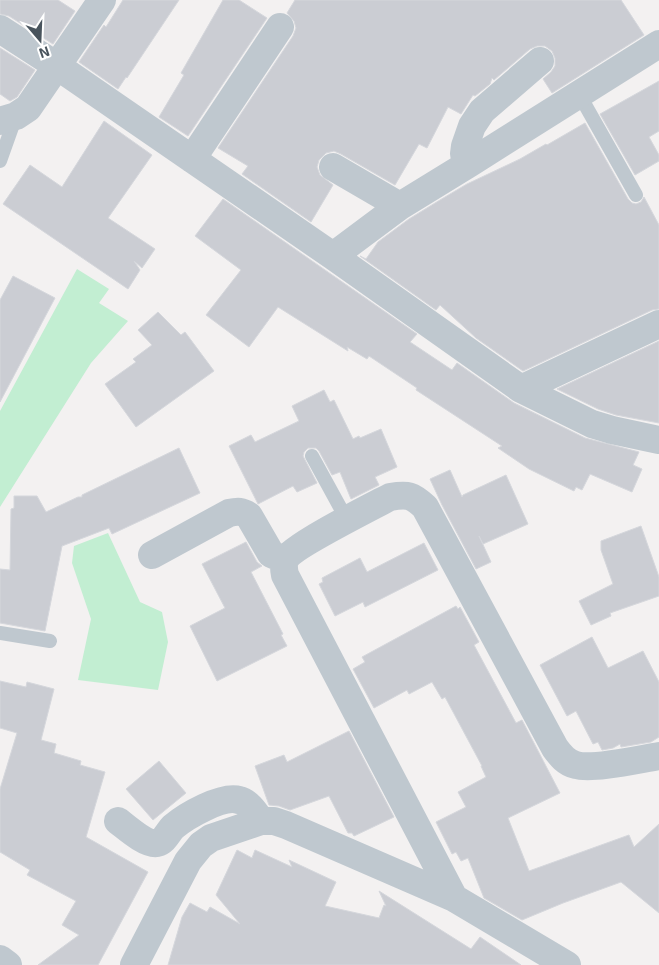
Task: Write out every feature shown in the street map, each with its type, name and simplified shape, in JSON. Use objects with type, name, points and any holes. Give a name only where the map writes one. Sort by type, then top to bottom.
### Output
[{"type":"street","points":[[8,119],[28,108],[102,0]]},
{"type":"street","points":[[192,159],[280,27]]},
{"type":"street","points":[[0,29],[57,66],[333,256],[521,389],[592,424],[659,440]]},
{"type":"street","points":[[333,256],[400,206],[659,44]]},
{"type":"street","points":[[470,163],[464,154],[465,146],[477,118],[482,111],[540,61]]},
{"type":"street","points":[[333,167],[400,206]]},
{"type":"street","points":[[521,389],[659,324]]},
{"type":"street","points":[[454,898],[286,575],[285,560],[298,547],[390,497],[406,494],[417,499],[425,507],[555,748],[563,758],[576,765],[593,766],[659,756]]},
{"type":"street","points":[[152,555],[229,513],[244,512],[249,516],[271,554],[285,560]]},
{"type":"street","points":[[118,821],[144,840],[157,843],[183,819],[216,803],[239,800],[248,805],[262,821]]},
{"type":"street","points":[[134,965],[188,861],[200,845],[211,838],[262,821],[274,821],[454,898],[567,965]]},
{"type":"street","points":[[0,959],[8,965]]},
{"type":"lane","points":[[579,94],[636,195]]},
{"type":"lane","points":[[0,160],[8,119]]},
{"type":"lane","points":[[312,456],[347,520]]},
{"type":"lane","points":[[0,633],[50,641]]},
{"type":"green space","points":[[77,269],[109,289],[99,303],[128,321],[91,363],[0,507],[0,411]]},
{"type":"green space","points":[[108,533],[140,602],[162,612],[168,642],[158,690],[78,680],[91,619],[72,563],[74,546]]},
{"type":"building","points":[[0,0],[58,0],[75,11],[53,44],[9,16],[0,14]]},
{"type":"building","points":[[123,0],[179,0],[118,89],[79,62],[104,25],[106,27]]},
{"type":"building","points":[[223,0],[239,0],[267,18],[188,136],[159,117],[184,75],[181,73]]},
{"type":"building","points":[[295,0],[621,0],[644,35],[552,93],[543,79],[555,66],[555,58],[552,51],[545,46],[537,46],[530,49],[494,80],[492,78],[490,84],[475,96],[473,95],[461,114],[448,107],[427,148],[419,144],[395,185],[341,154],[334,151],[326,153],[319,160],[317,167],[320,175],[333,185],[311,222],[242,174],[248,166],[218,148],[293,36],[296,28],[294,21],[287,13]]},
{"type":"building","points":[[0,48],[35,70],[17,97],[10,101],[0,94]]},
{"type":"building","points":[[659,81],[659,131],[649,137],[659,155],[659,161],[635,175],[600,114]]},
{"type":"building","points":[[104,121],[152,155],[108,218],[155,249],[142,268],[134,261],[140,270],[128,289],[3,204],[30,165],[62,187]]},
{"type":"building","points":[[585,123],[628,199],[636,204],[641,202],[644,197],[659,225],[659,309],[652,310],[523,371],[476,338],[440,305],[436,310],[360,256],[366,259],[378,242],[409,219],[467,184],[520,159]]},
{"type":"building","points":[[223,199],[417,334],[410,342],[452,370],[457,363],[514,403],[585,438],[639,452],[633,465],[642,469],[632,492],[590,474],[582,490],[576,487],[574,491],[529,469],[498,448],[502,446],[416,390],[417,388],[369,356],[367,359],[347,347],[348,351],[278,307],[249,347],[206,315],[241,270],[195,236]]},
{"type":"building","points":[[13,276],[55,298],[0,402],[0,300]]},
{"type":"building","points":[[158,312],[181,335],[185,332],[214,371],[136,427],[105,384],[136,362],[133,359],[152,345],[138,330]]},
{"type":"building","points":[[659,341],[659,423],[616,415],[598,409],[557,389]]},
{"type":"building","points":[[324,390],[330,402],[334,400],[353,439],[381,429],[397,467],[375,477],[379,485],[351,499],[340,472],[332,475],[319,451],[316,448],[308,448],[303,456],[317,483],[297,492],[293,486],[258,504],[229,446],[251,435],[255,442],[299,421],[292,406]]},
{"type":"building","points":[[179,448],[200,493],[112,534],[109,528],[62,546],[45,631],[0,623],[0,569],[10,570],[11,509],[14,508],[14,496],[37,496],[46,512],[78,497],[82,497],[82,495]]},
{"type":"building","points":[[450,470],[462,497],[506,475],[528,524],[483,544],[479,536],[491,562],[476,569],[430,479]]},
{"type":"building","points":[[641,526],[659,577],[659,596],[610,613],[611,616],[591,625],[579,601],[613,584],[601,550],[601,541]]},
{"type":"building","points":[[246,542],[257,562],[262,566],[251,572],[283,634],[281,635],[287,646],[217,681],[190,626],[225,608],[202,564]]},
{"type":"building","points":[[424,543],[438,570],[365,607],[363,602],[335,616],[319,584],[323,582],[322,578],[360,558],[367,572]]},
{"type":"building","points":[[456,606],[458,609],[460,607],[479,642],[474,645],[516,723],[522,720],[560,793],[508,818],[529,871],[629,835],[634,847],[659,824],[659,913],[621,882],[522,920],[484,898],[468,858],[461,861],[456,852],[452,854],[436,822],[466,807],[458,792],[486,777],[482,766],[445,697],[442,699],[432,682],[409,694],[407,690],[374,708],[353,669],[365,662],[362,657]]},
{"type":"building","points":[[592,637],[608,668],[643,651],[659,682],[659,737],[651,742],[621,747],[620,744],[613,748],[602,750],[598,742],[593,744],[576,711],[567,716],[540,665]]},
{"type":"building","points":[[0,681],[26,687],[27,682],[54,689],[41,740],[56,744],[54,753],[81,761],[80,765],[105,772],[86,837],[148,872],[98,965],[38,965],[79,935],[62,925],[76,901],[27,875],[30,870],[0,852],[0,789],[17,733],[0,728]]},
{"type":"building","points":[[349,731],[394,817],[354,836],[352,833],[348,833],[329,796],[290,810],[269,805],[255,766],[284,755],[287,762]]},
{"type":"building","points":[[159,761],[186,793],[153,820],[126,789]]},
{"type":"building","points":[[237,850],[252,858],[255,850],[292,867],[289,860],[336,882],[325,906],[379,918],[384,905],[386,906],[379,891],[471,949],[480,937],[521,965],[168,965],[182,917],[190,903],[207,912],[210,907],[240,924],[216,895]]}]
